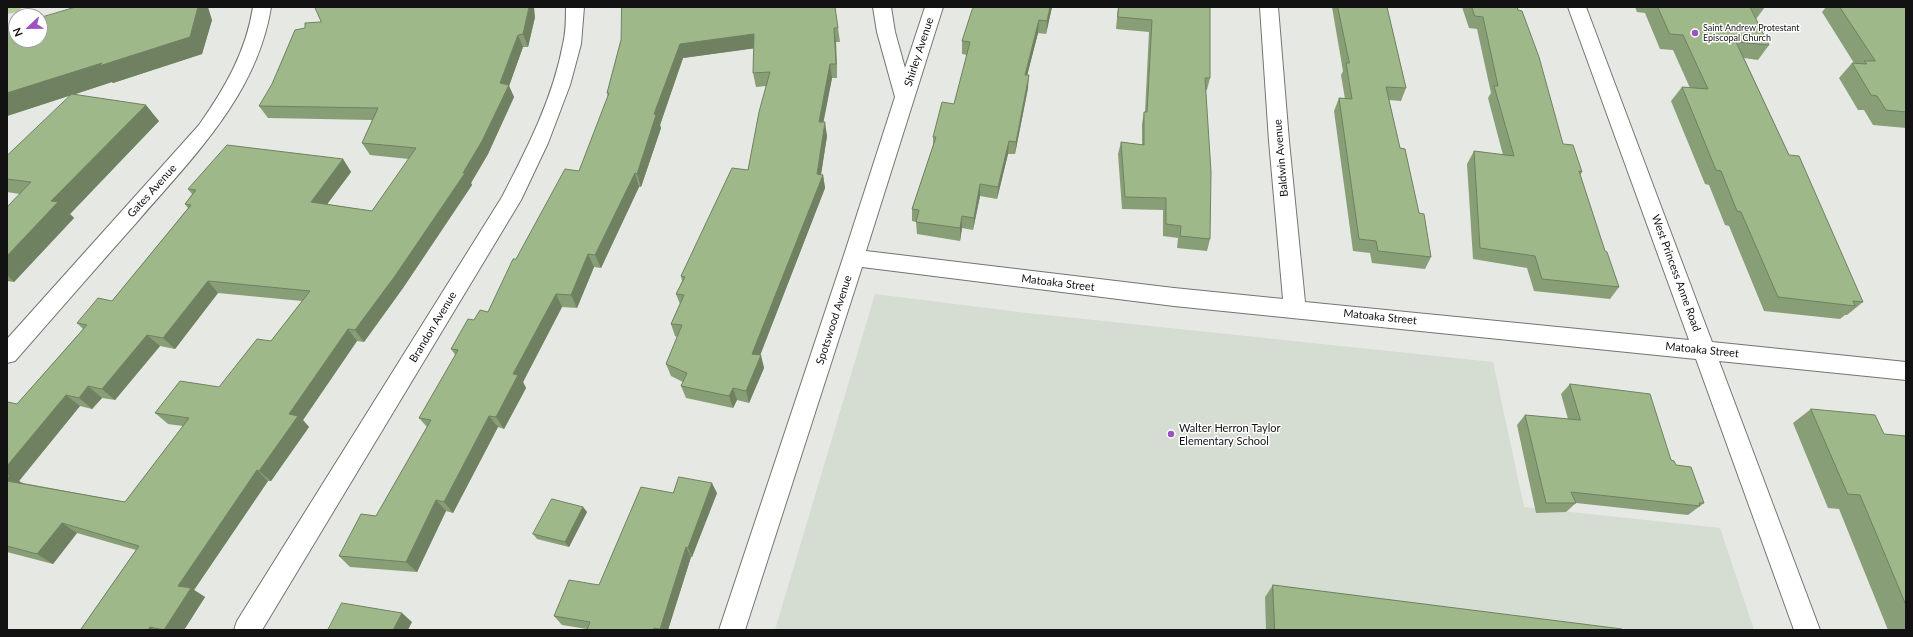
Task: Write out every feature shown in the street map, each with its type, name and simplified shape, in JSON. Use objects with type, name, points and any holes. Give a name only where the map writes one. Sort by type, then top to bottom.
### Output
[{"type":"main road","points":[[7,8],[12,7]]},
{"type":"street","name":"Gates Avenue","points":[[7,354],[206,130],[230,96],[250,56],[260,23],[262,7]]},
{"type":"street","name":"Brandon Avenue","points":[[247,630],[507,206],[529,166],[553,110],[572,42],[575,7]]},
{"type":"street","points":[[882,7],[886,32],[904,97]]},
{"type":"street","name":"Shirley Avenue","points":[[904,97],[934,7]]},
{"type":"street","name":"Baldwin Avenue","points":[[1269,7],[1279,141],[1295,308]]},
{"type":"street","name":"West Princess Anne Road","points":[[1577,7],[1705,350],[1807,630]]},
{"type":"street","name":"Spotswood Avenue","points":[[732,630],[854,258],[904,97]]},
{"type":"street","name":"Matoaka Street","points":[[854,258],[1174,297],[1295,308],[1906,371]]},
{"type":"shaded area","name":"Walter Herron Taylor Elementary School","points":[[875,294],[1027,313],[1493,362],[1524,507],[1720,528],[1754,630],[775,630]]},
{"type":"building","points":[[76,7],[198,7],[190,37],[7,93],[7,27],[8,48],[48,48],[48,16]]},
{"type":"building","points":[[315,7],[529,7],[523,34],[518,35],[500,83],[509,85],[482,141],[463,173],[465,173],[395,276],[355,330],[348,329],[289,414],[298,416],[259,471],[257,470],[178,586],[191,588],[164,630],[150,627],[148,630],[81,629],[139,546],[62,523],[37,554],[7,546],[7,481],[125,502],[189,418],[155,413],[180,381],[219,387],[257,339],[271,341],[310,291],[208,281],[163,338],[147,335],[102,389],[88,386],[79,398],[66,395],[7,466],[7,403],[17,404],[87,325],[77,323],[98,298],[112,301],[191,205],[185,204],[196,190],[188,189],[227,145],[343,159],[311,202],[372,211],[416,148],[362,143],[378,108],[259,106],[272,84],[295,30],[305,28],[305,23],[321,22]]},
{"type":"building","points":[[622,7],[835,7],[838,28],[834,28],[836,64],[830,64],[819,122],[825,122],[817,174],[823,175],[752,354],[761,355],[746,391],[733,388],[729,396],[681,386],[687,373],[666,364],[682,325],[671,324],[684,295],[676,294],[685,277],[681,276],[732,168],[748,170],[759,112],[770,72],[753,73],[754,34],[680,44],[654,114],[656,115],[637,174],[635,173],[595,255],[588,254],[571,295],[556,294],[513,374],[518,375],[496,417],[489,416],[444,502],[436,500],[406,562],[339,556],[361,514],[376,516],[431,420],[419,418],[458,350],[451,349],[468,319],[474,320],[480,310],[488,312],[513,259],[516,259],[565,169],[579,171],[609,93],[607,93],[621,40]]},
{"type":"building","points":[[974,7],[1050,7],[1047,21],[1039,20],[1025,75],[1029,75],[1016,142],[1009,141],[998,187],[980,184],[974,218],[962,216],[960,228],[916,222],[919,210],[912,209],[936,137],[933,137],[942,102],[954,104],[970,42],[962,41]]},
{"type":"building","points":[[1119,7],[1210,7],[1210,78],[1205,78],[1211,172],[1210,239],[1180,236],[1181,226],[1166,224],[1166,198],[1125,197],[1121,142],[1144,145],[1144,112],[1147,112],[1152,20],[1118,17]]},
{"type":"building","points":[[1338,7],[1387,7],[1406,88],[1386,87],[1400,148],[1405,149],[1419,213],[1424,214],[1431,257],[1378,251],[1376,241],[1359,239],[1339,98],[1352,99],[1346,63],[1349,63]]},
{"type":"building","points":[[1472,7],[1517,7],[1518,10],[1522,11],[1539,57],[1563,144],[1573,145],[1582,172],[1579,171],[1605,251],[1607,252],[1619,287],[1542,279],[1535,256],[1480,248],[1474,151],[1514,156],[1494,86],[1498,86],[1483,17],[1475,16]]},
{"type":"building","points":[[1658,7],[1750,7],[1769,45],[1736,42],[1789,155],[1799,156],[1863,302],[1853,301],[1855,306],[1778,297],[1741,212],[1737,211],[1721,171],[1716,170],[1682,87],[1708,89],[1683,35],[1670,34]]},
{"type":"building","points":[[1840,7],[1906,7],[1906,112],[1886,110],[1877,96],[1871,95],[1852,63],[1867,64],[1864,61],[1875,61]]},
{"type":"building","points":[[72,94],[146,105],[51,201],[58,202],[7,256],[7,207],[31,182],[7,179],[7,156]]},
{"type":"building","points":[[1570,384],[1650,394],[1671,460],[1674,461],[1676,465],[1691,467],[1704,503],[1699,503],[1700,506],[1571,492],[1576,503],[1546,503],[1525,415],[1580,420]]},
{"type":"building","points":[[1811,409],[1875,415],[1884,434],[1906,436],[1906,605],[1860,495],[1848,494]]},
{"type":"building","points":[[679,477],[712,483],[688,548],[686,547],[660,629],[587,630],[590,622],[554,616],[569,580],[599,585],[641,487],[673,493]]},
{"type":"building","points":[[552,499],[583,507],[565,542],[533,534]]},
{"type":"building","points":[[1273,585],[1622,629],[1622,630],[1275,630]]},
{"type":"building","points":[[342,603],[402,613],[393,630],[328,630]]},
{"type":"place","name":"Saint Andrew Protestant Episcopal Church","points":[[1695,33]]},
{"type":"place","name":"Walter Herron Taylor Elementary School","points":[[1171,434]]}]
